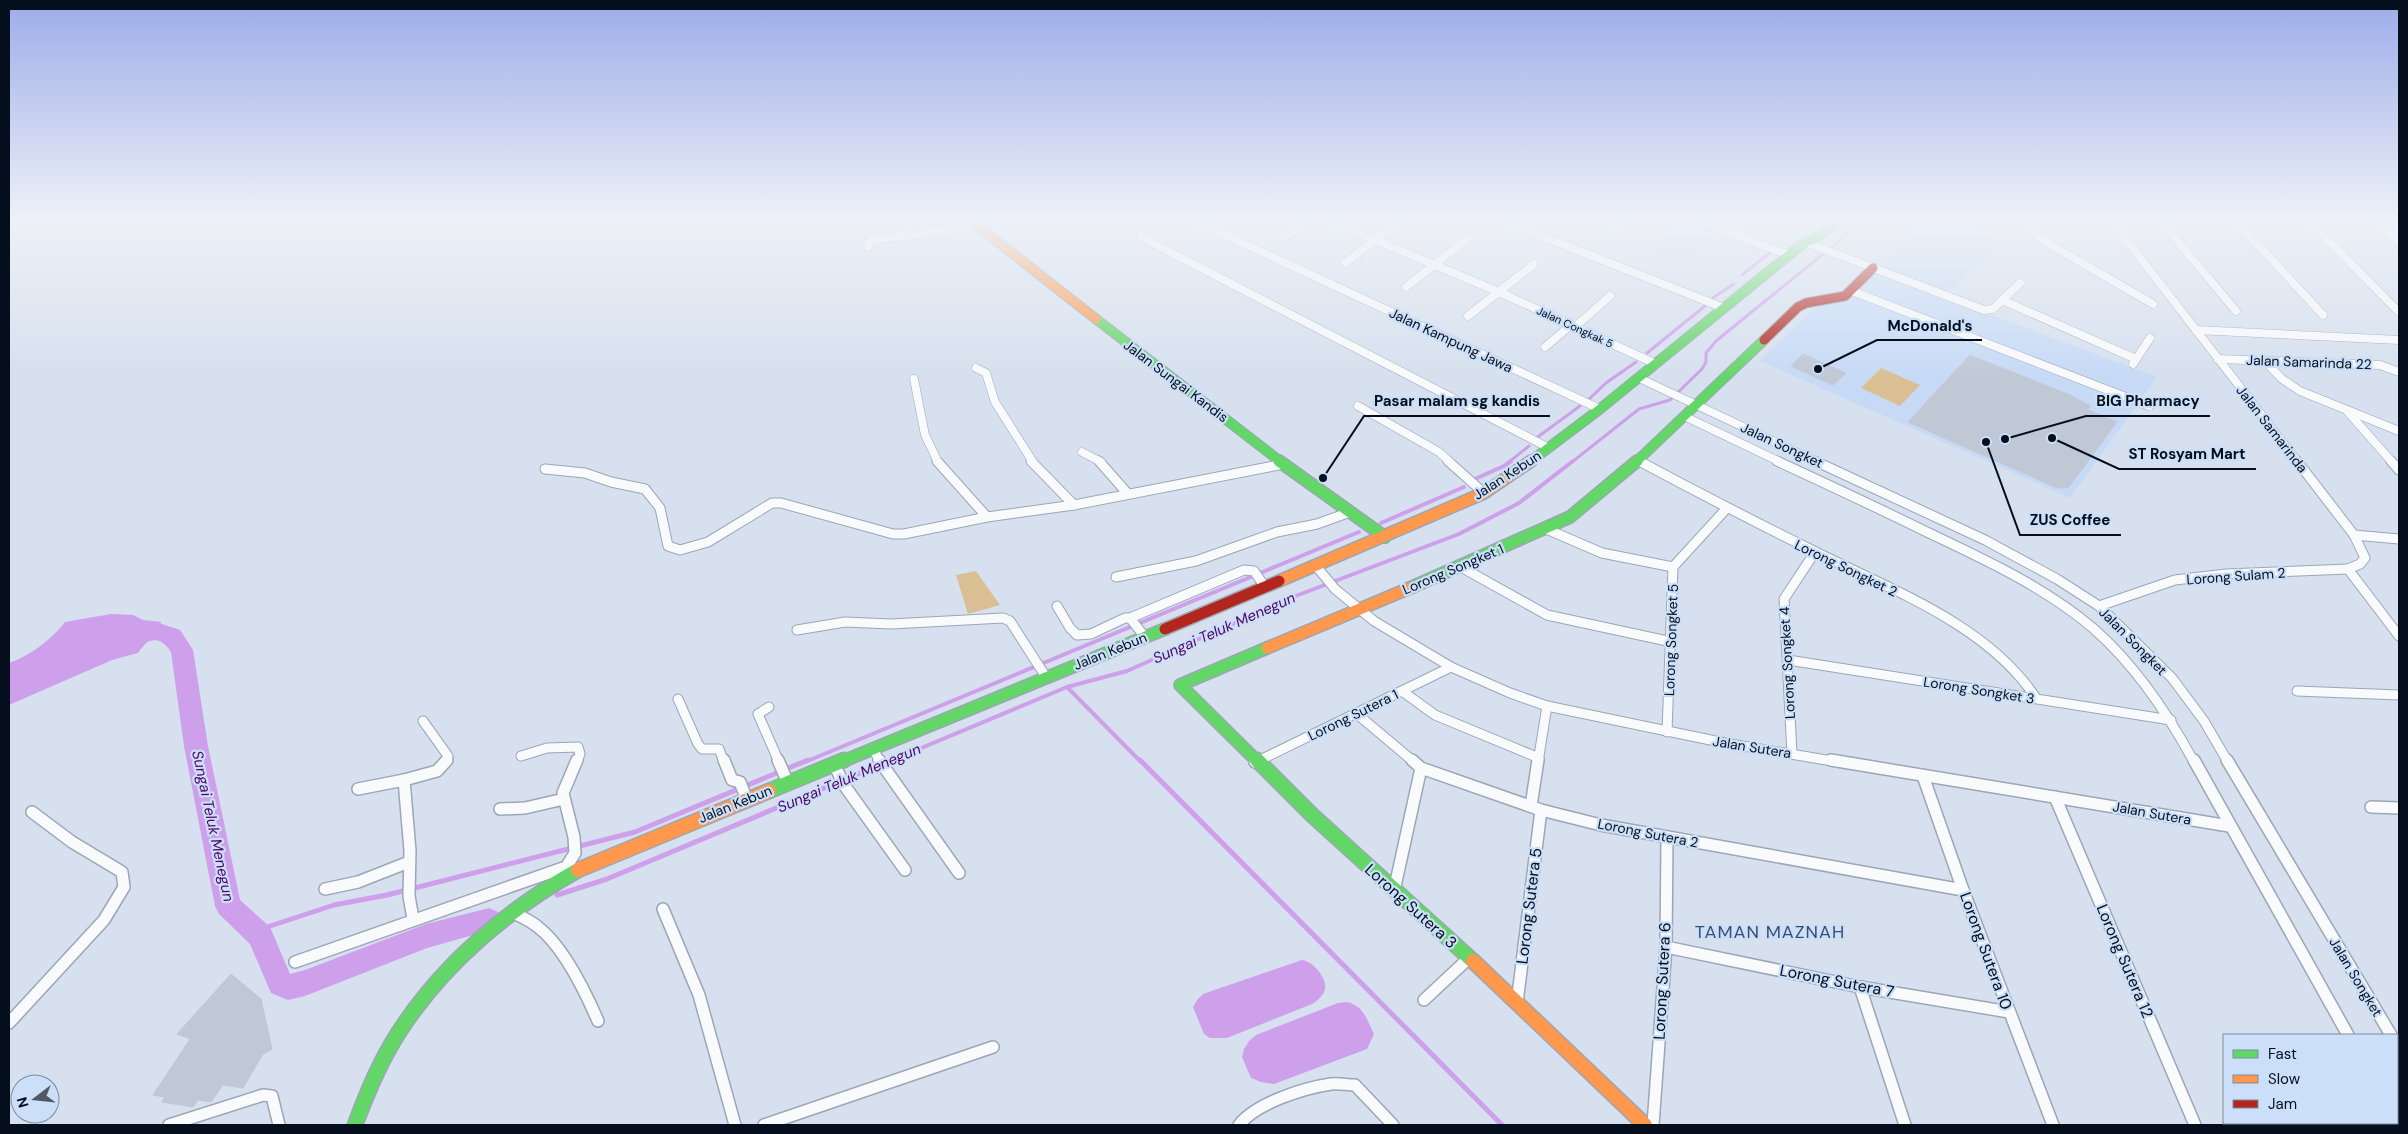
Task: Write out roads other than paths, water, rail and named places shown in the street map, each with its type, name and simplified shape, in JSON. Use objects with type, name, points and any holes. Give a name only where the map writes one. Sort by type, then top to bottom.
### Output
[{"type":"street","name":"Jalan Sungai Kandis","points":[[1037,273],[1284,464],[1385,537]]},
{"type":"street","points":[[1210,273],[1549,448]]},
{"type":"street","name":"Jalan Kampung Jawa","points":[[1307,273],[1600,409]]},
{"type":"street","points":[[1406,287],[1425,273]]},
{"type":"street","name":"Jalan Congkak 5","points":[[1454,273],[1656,364]]},
{"type":"street","points":[[1468,316],[1523,273]]},
{"type":"street","points":[[1635,273],[1724,308]]},
{"type":"street","name":"Jalan Kebun","points":[[355,1125],[376,1075],[399,1032],[426,997],[465,956],[562,874],[612,854],[784,776],[834,764],[873,748],[1136,626],[1265,587],[1484,494],[1600,409],[1768,273]]},
{"type":"street","points":[[1869,273],[1852,291],[2149,406]]},
{"type":"street","points":[[1886,273],[1988,310],[1993,309],[2020,283]]},
{"type":"street","points":[[2100,273],[2154,304]]},
{"type":"street","name":"Jalan Samarinda","points":[[2155,273],[2202,330],[2218,359],[2354,535],[2365,558],[2360,564],[2348,569]]},
{"type":"street","points":[[2204,273],[2236,311]]},
{"type":"street","points":[[2284,273],[2323,315]]},
{"type":"street","points":[[2360,273],[2399,312]]},
{"type":"street","name":"Lorong Songket 1","points":[[1180,685],[1358,608],[1461,567],[1570,517],[1638,460],[1798,307],[1806,303],[1838,299],[1852,291]]},
{"type":"street","points":[[1545,347],[1610,296]]},
{"type":"street","points":[[2002,300],[2134,362],[2150,338]]},
{"type":"street","points":[[2202,330],[2399,340]]},
{"type":"street","name":"Jalan Samarinda 22","points":[[2218,359],[2380,365],[2399,372]]},
{"type":"street","points":[[2265,361],[2290,385],[2399,431]]},
{"type":"street","points":[[976,368],[986,373],[995,402],[1027,456],[1074,505]]},
{"type":"street","points":[[914,378],[925,435],[935,458],[987,517]]},
{"type":"street","name":"Jalan Songket","points":[[1639,378],[1985,540],[2099,606],[2172,678],[2204,721],[2390,1034]]},
{"type":"street","points":[[1358,406],[1439,452],[1484,494]]},
{"type":"street","points":[[2347,410],[2399,470]]},
{"type":"street","name":"Jalan Songket","points":[[1684,416],[1988,562],[2051,596],[2095,630],[2138,676],[2170,720],[2347,1034]]},
{"type":"street","points":[[1082,452],[1100,461],[1128,494]]},
{"type":"street","name":"Lorong Songket 2","points":[[1638,460],[1727,508],[1968,630],[2026,680],[2036,698]]},
{"type":"street","points":[[545,469],[585,473],[611,482],[644,489],[660,508],[668,546],[680,550],[708,542],[772,503],[781,503],[893,534],[904,534],[987,517],[1074,505],[1284,464]]},
{"type":"street","name":"Lorong Songket 5","points":[[1667,732],[1672,642],[1673,567],[1727,508]]},
{"type":"street","points":[[1116,577],[1196,561],[1277,532],[1317,524],[1350,512]]},
{"type":"street","points":[[1544,528],[1602,553],[1673,567]]},
{"type":"street","points":[[2354,535],[2399,538]]},
{"type":"street","name":"Lorong Songket 4","points":[[1792,754],[1784,599],[1815,552]]},
{"type":"street","name":"Jalan Sutera","points":[[1316,566],[1336,589],[1374,621],[1452,667],[1510,693],[1547,706],[1667,732],[1792,754],[2229,826]]},
{"type":"street","points":[[1461,567],[1548,615],[1672,642]]},
{"type":"street","points":[[1057,606],[1070,628],[1077,635],[1091,634],[1125,618],[1136,626],[1233,573],[1250,569],[1256,573],[1265,587]]},
{"type":"street","points":[[2348,569],[2399,636]]},
{"type":"street","name":"Lorong Sulam 2","points":[[2099,606],[2175,580],[2226,574],[2348,569]]},
{"type":"street","points":[[797,630],[845,622],[891,624],[1003,618],[1010,621],[1041,669]]},
{"type":"street","name":"Lorong Songket 3","points":[[1788,660],[2170,720]]},
{"type":"street","name":"Lorong Sutera 1","points":[[1255,762],[1452,667]]},
{"type":"street","name":"Lorong Sutera 3","points":[[1180,685],[1255,762],[1394,892],[1469,958],[1645,1125]]},
{"type":"street","points":[[2297,691],[2399,695]]},
{"type":"street","points":[[1402,692],[1435,715],[1539,758]]},
{"type":"street","points":[[678,698],[687,717],[692,739],[702,749],[719,749],[732,780],[740,782],[744,793]]},
{"type":"street","name":"Lorong Sutera 5","points":[[1517,1003],[1539,758],[1547,706]]},
{"type":"street","points":[[769,707],[758,714],[778,756],[784,776]]},
{"type":"street","name":"Lorong Sutera 2","points":[[1357,714],[1421,768],[1536,808],[1601,825],[1963,890]]},
{"type":"street","points":[[358,788],[404,780],[442,769],[447,763],[448,756],[423,721]]},
{"type":"street","points":[[294,962],[377,934],[413,919],[562,874],[574,849],[562,793],[580,754],[578,747],[547,748],[521,756]]},
{"type":"street","points":[[873,748],[881,766],[959,873]]},
{"type":"street","points":[[834,764],[842,782],[905,870]]},
{"type":"street","points":[[1394,892],[1421,768]]},
{"type":"street","name":"Lorong Sutera 10","points":[[1923,776],[1963,890],[2053,1125]]},
{"type":"street","points":[[404,780],[409,896],[413,919]]},
{"type":"street","name":"Lorong Sutera 12","points":[[2056,797],[2194,1125]]},
{"type":"street","points":[[500,809],[525,808],[564,799]]},
{"type":"street","points":[[2371,807],[2399,808]]},
{"type":"street","points":[[9,1023],[104,920],[124,887],[122,872],[72,842],[32,812]]},
{"type":"street","name":"Lorong Sutera 6","points":[[1652,1125],[1666,947],[1667,837]]},
{"type":"street","points":[[325,889],[343,887],[365,880],[409,862]]},
{"type":"street","points":[[663,909],[699,995],[735,1125]]},
{"type":"street","points":[[514,913],[538,927],[552,943],[579,979],[598,1021]]},
{"type":"street","name":"Lorong Sutera 7","points":[[1666,947],[1860,987],[2009,1012]]},
{"type":"street","points":[[1424,1000],[1469,958]]},
{"type":"street","points":[[1860,987],[1905,1125]]},
{"type":"street","points":[[764,1125],[993,1047]]},
{"type":"street","points":[[1239,1125],[1250,1114],[1309,1089],[1333,1084],[1356,1085],[1393,1125]]},
{"type":"street","points":[[169,1125],[263,1095],[272,1096],[280,1125]]},
{"type":"waterway","name":"Sungai Teluk Menegun","points":[[1572,462],[1639,409],[1670,400],[1702,369],[1706,362],[1706,353],[1716,341],[1800,273]]},
{"type":"waterway","points":[[1711,299],[1734,284]]},
{"type":"waterway","points":[[1647,353],[1705,306]]},
{"type":"waterway","points":[[1588,400],[1606,383],[1636,362]]},
{"type":"waterway","points":[[1535,439],[1580,406]]},
{"type":"waterway","points":[[1509,462],[1529,446]]},
{"type":"waterway","points":[[1475,479],[1511,461]]},
{"type":"waterway","name":"Sungai Teluk Menegun","points":[[1067,687],[1127,671],[1293,597],[1459,534],[1519,503],[1573,461]]},
{"type":"waterway","points":[[1381,523],[1464,487]]},
{"type":"waterway","points":[[805,762],[1359,532]]},
{"type":"waterway","name":"Sungai Teluk Menegun","points":[[132,638],[159,631],[172,636],[182,650],[196,746],[228,906],[260,936],[281,984],[288,987],[305,983],[426,936],[489,920]]},
{"type":"waterway","name":"Sungai Teluk Menegun","points":[[888,762],[1067,687]]},
{"type":"waterway","points":[[1067,687],[1141,762]]},
{"type":"waterway","points":[[255,931],[334,905],[387,895],[635,832],[808,760]]},
{"type":"waterway","name":"Sungai Teluk Menegun","points":[[557,895],[607,879],[891,760]]},
{"type":"waterway","points":[[1140,760],[1502,1125]]},
{"type":"place","name":"McDonald's","points":[[1818,369]]},
{"type":"place","name":"ST Rosyam Mart","points":[[2052,438]]},
{"type":"place","name":"BIG Pharmacy","points":[[2005,439]]},
{"type":"place","name":"ZUS Coffee","points":[[1986,442]]},
{"type":"place","name":"Pasar malam sg kandis","points":[[1323,478]]},
{"type":"district","name":"TAMAN MAZNAH","points":[[1770,932]]}]
